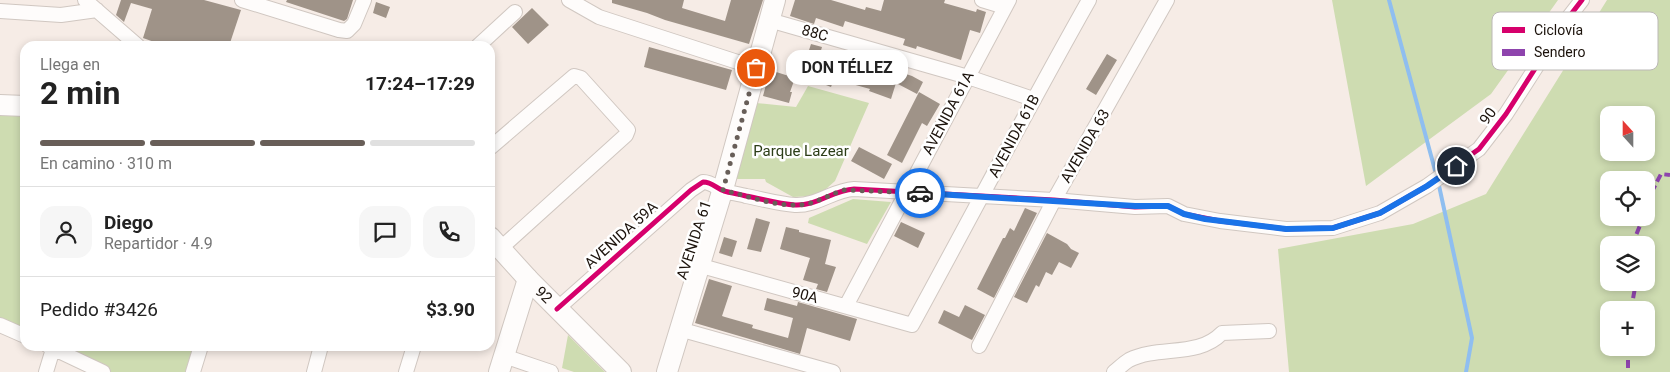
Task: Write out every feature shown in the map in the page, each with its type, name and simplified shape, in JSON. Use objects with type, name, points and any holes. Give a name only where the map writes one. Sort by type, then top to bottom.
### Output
[{"type":"street","points":[[85,0],[132,41]]},
{"type":"street","points":[[242,0],[347,31],[354,24],[364,0]]},
{"type":"street","points":[[569,0],[599,17],[756,68]]},
{"type":"street","name":"AVENIDA 61","points":[[667,372],[698,266],[723,190],[775,0]]},
{"type":"street","points":[[982,0],[1007,3]]},
{"type":"street","name":"AVENIDA 61B","points":[[912,325],[1033,99],[1089,0]]},
{"type":"street","name":"AVENIDA 63","points":[[979,346],[1054,200],[1168,0]]},
{"type":"street","name":"90","points":[[1573,12],[1582,0]]},
{"type":"street","name":"AVENIDA 61A","points":[[846,306],[1007,3]]},
{"type":"street","points":[[0,11],[61,14],[97,10]]},
{"type":"street","points":[[483,41],[515,12]]},
{"type":"street","name":"88C","points":[[769,20],[968,77],[1033,99]]},
{"type":"street","name":"90","points":[[703,182],[714,184],[723,190],[798,205],[822,199],[844,190],[905,192],[1135,206],[1168,206],[1184,214],[1205,219],[1286,229],[1333,228],[1380,213],[1427,186],[1479,150],[1506,114],[1534,70]]},
{"type":"street","points":[[495,144],[574,76],[580,78],[628,130],[626,135],[495,243]]},
{"type":"street","points":[[0,105],[20,106]]},
{"type":"street","name":"AVENIDA 59A","points":[[557,308],[691,190],[703,182]]},
{"type":"street","name":"92","points":[[495,243],[528,279],[621,372]]},
{"type":"street","name":"90A","points":[[698,266],[912,325]]},
{"type":"street","points":[[528,279],[502,364],[552,372]]},
{"type":"street","points":[[0,325],[20,334]]},
{"type":"street","points":[[680,330],[833,372]]},
{"type":"street","points":[[1114,372],[1129,360],[1159,352],[1195,348],[1215,340],[1222,333],[1269,331]]},
{"type":"street","points":[[46,372],[49,351]]},
{"type":"street","points":[[58,351],[103,372]]},
{"type":"street","points":[[193,372],[199,351]]},
{"type":"street","points":[[314,372],[320,351]]},
{"type":"street","points":[[406,372],[412,351]]},
{"type":"green space","points":[[1332,0],[1558,0],[1549,12],[1492,12],[1492,70],[1508,70],[1491,94],[1366,186]]},
{"type":"green space","points":[[1607,0],[1670,0],[1670,372],[1289,372],[1278,249],[1413,224],[1486,194],[1563,70],[1658,70],[1658,12],[1600,12]]},
{"type":"green space","name":"Parque Lazear","points":[[808,86],[869,103],[835,181],[826,189],[812,196],[793,197],[766,182],[765,179],[729,179],[756,103],[796,107]]},
{"type":"green space","points":[[0,105],[20,106],[20,334],[0,325]]},
{"type":"green space","points":[[853,199],[891,202],[867,244],[808,223],[809,218]]},
{"type":"green space","points":[[568,335],[605,372],[574,372],[562,368]]},
{"type":"green space","points":[[59,351],[199,351],[193,372],[103,372]]},
{"type":"building","points":[[121,0],[204,0],[241,10],[231,41],[151,41],[143,38],[152,9],[131,3],[124,22],[116,15]]},
{"type":"building","points":[[287,0],[353,0],[347,19],[344,21],[286,2]]},
{"type":"building","points":[[612,0],[684,0],[682,8],[725,21],[731,0],[763,0],[749,44],[612,3]]},
{"type":"building","points":[[795,0],[831,0],[865,10],[866,7],[881,11],[884,0],[945,0],[944,3],[976,12],[977,9],[986,12],[980,33],[970,30],[961,60],[917,46],[916,49],[903,45],[905,39],[845,21],[843,27],[816,18],[814,24],[790,16]]},
{"type":"building","points":[[376,2],[390,7],[386,18],[373,13]]},
{"type":"building","points":[[532,8],[549,25],[528,44],[512,27]]},
{"type":"building","points":[[811,44],[822,47],[819,57],[848,68],[852,56],[912,76],[923,82],[917,94],[896,83],[891,99],[869,91],[870,89],[834,79],[831,87],[801,75]]},
{"type":"building","points":[[649,47],[732,70],[726,90],[644,67]]},
{"type":"building","points":[[1107,54],[1117,60],[1096,95],[1086,89]]},
{"type":"building","points":[[770,70],[795,78],[790,92],[792,92],[789,103],[763,96]]},
{"type":"building","points":[[919,92],[940,104],[927,126],[922,123],[902,163],[887,155]]},
{"type":"building","points":[[859,147],[892,164],[884,179],[851,161]]},
{"type":"building","points":[[1025,208],[1037,213],[994,298],[977,289],[1003,238],[1005,238],[1010,228],[1014,231]]},
{"type":"building","points":[[756,218],[770,222],[761,252],[747,249]]},
{"type":"building","points":[[901,222],[925,233],[918,248],[894,236]]},
{"type":"building","points":[[786,227],[831,240],[825,264],[836,267],[827,292],[816,289],[818,284],[803,280],[810,258],[780,249]]},
{"type":"building","points":[[1047,233],[1079,253],[1071,268],[1059,262],[1052,275],[1046,272],[1039,287],[1036,285],[1027,303],[1014,297]]},
{"type":"building","points":[[724,237],[737,241],[732,257],[719,253]]},
{"type":"building","points":[[709,279],[732,286],[722,316],[753,325],[752,328],[788,338],[793,318],[764,310],[767,298],[797,306],[798,302],[857,319],[850,341],[807,328],[800,354],[695,323]]},
{"type":"building","points":[[965,305],[985,315],[972,340],[938,323],[944,310],[959,317]]},
{"type":"waterway","points":[[1389,0],[1436,174]]},
{"type":"waterway","points":[[1438,181],[1472,338],[1466,372]]},
{"type":"marked path","points":[[1655,186],[1661,174],[1670,175]]},
{"type":"marked path","points":[[1636,236],[1640,226]]},
{"type":"marked path","points":[[1633,301],[1634,291]]},
{"type":"marked path","points":[[1628,356],[1628,372]]},
{"type":"cycle path","points":[[1573,12],[1582,0]]},
{"type":"cycle path","points":[[557,309],[691,190],[703,182],[727,192],[795,205],[811,203],[839,192],[854,189],[1054,200],[1135,207],[1168,206],[1184,214],[1220,221],[1286,229],[1333,228],[1380,213],[1427,186],[1479,149],[1506,114],[1534,70]]},
{"type":"way so far","points":[[756,68],[723,190],[798,205],[808,204],[844,190],[854,189],[920,193]]},
{"type":"place","name":"DON TÉLLEZ","points":[[756,68]]},
{"type":"route","points":[[920,193],[1135,206],[1168,206],[1184,214],[1205,219],[1286,229],[1333,228],[1380,213],[1427,186],[1456,166]]}]
